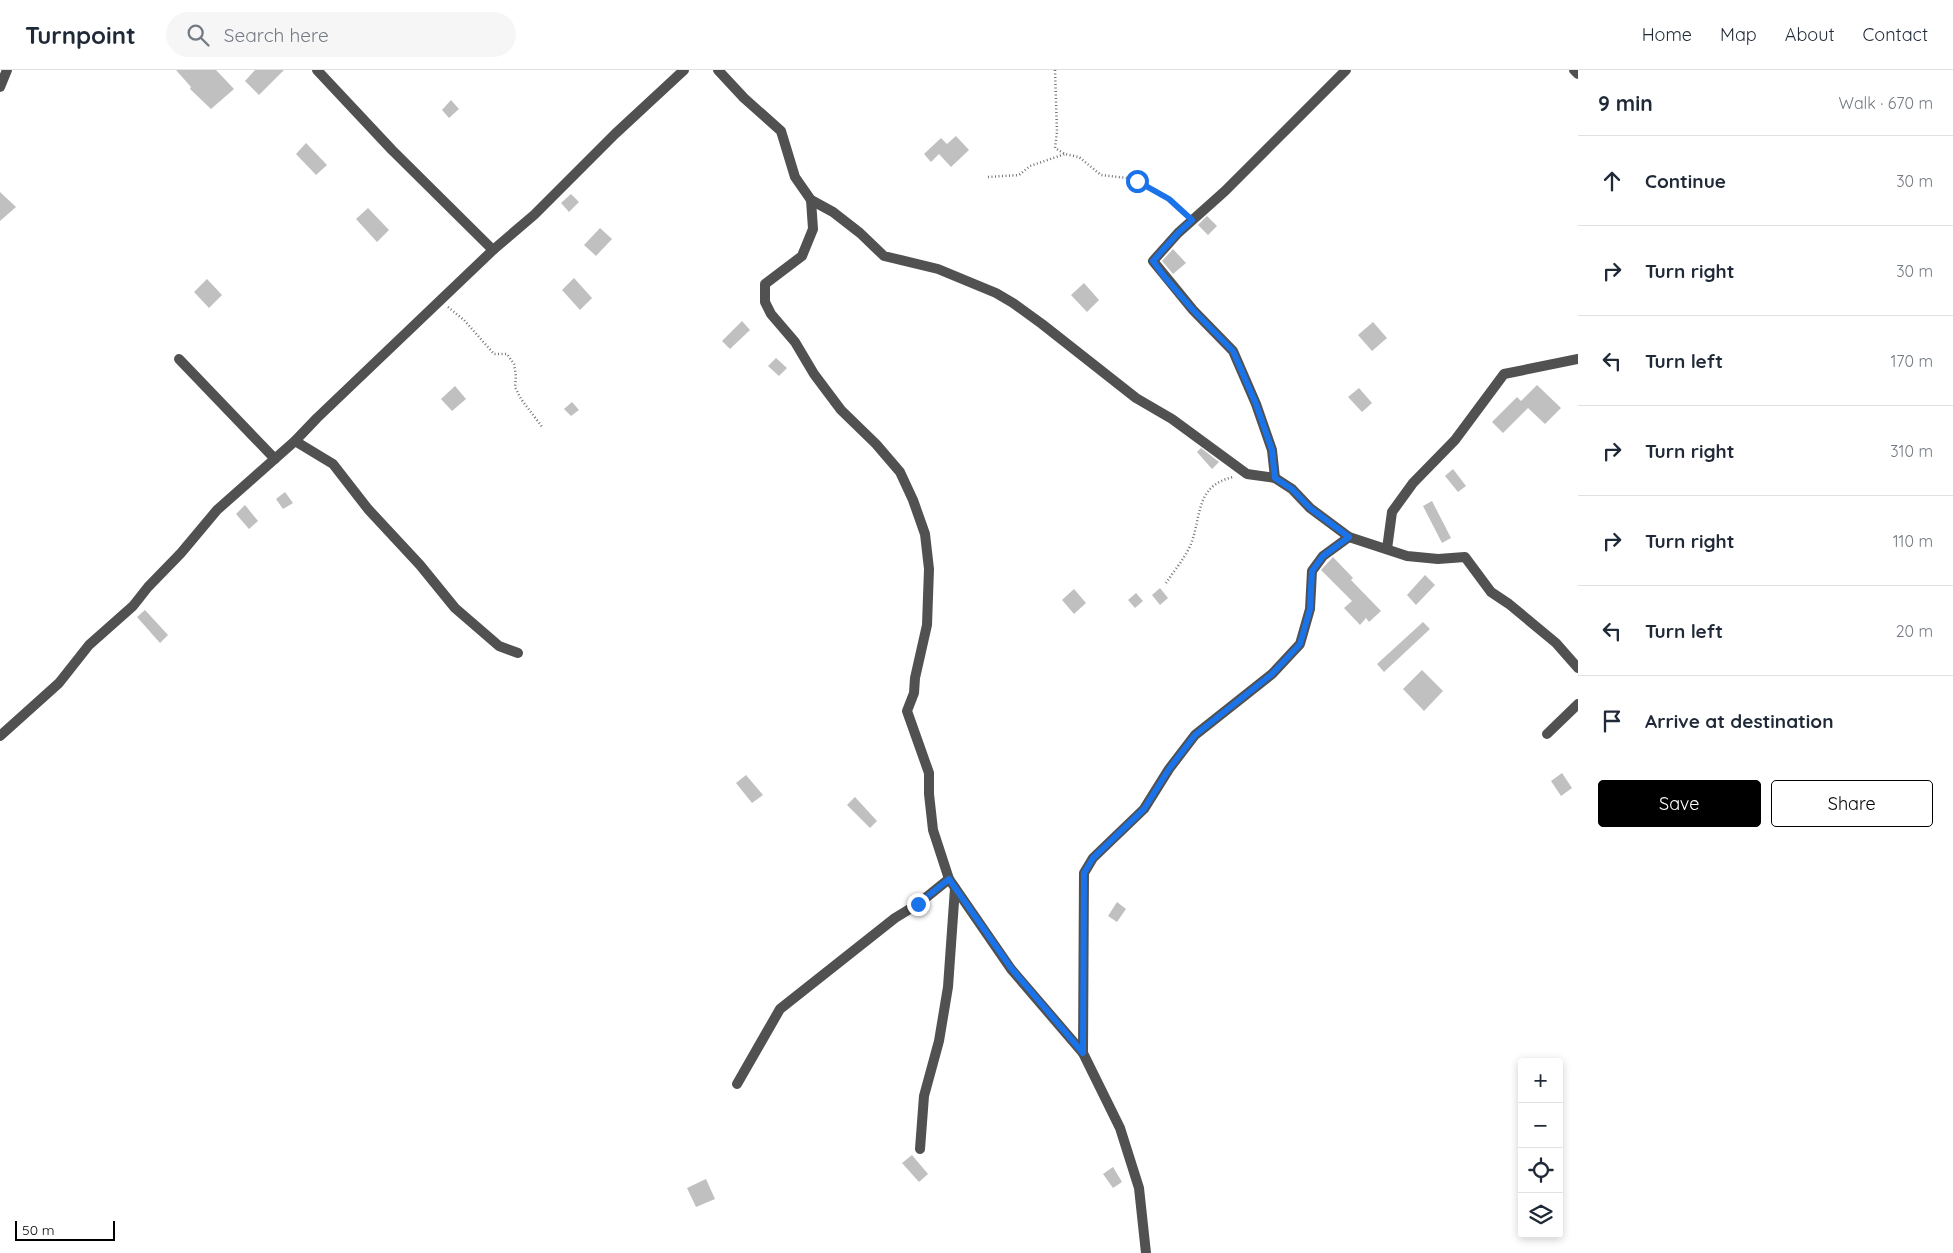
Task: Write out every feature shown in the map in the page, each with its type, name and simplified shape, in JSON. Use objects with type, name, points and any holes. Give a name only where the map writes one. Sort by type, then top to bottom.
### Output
[{"type":"street","points":[[0,88],[7,70]]},
{"type":"street","points":[[318,70],[392,150],[494,250]]},
{"type":"street","points":[[0,736],[59,682],[89,645],[133,606],[217,510],[296,441],[317,418],[494,250],[534,215],[615,134],[684,70]]},
{"type":"street","points":[[718,70],[744,98],[780,131],[795,177],[811,200],[833,212],[860,233],[884,256],[938,269],[1013,303],[1136,398],[1172,419],[1247,474],[1275,478],[1292,489],[1310,508],[1349,537],[1407,556],[1438,559],[1465,557],[1491,592],[1509,604],[1556,643],[1578,668]]},
{"type":"street","points":[[1275,478],[1272,450],[1256,404],[1233,351],[1193,310],[1153,261],[1178,233],[1225,190],[1346,70]]},
{"type":"street","points":[[1574,70],[1578,74]]},
{"type":"street","points":[[811,200],[813,229],[802,256],[765,284],[765,302],[771,314],[795,342],[814,374],[842,410],[876,444],[900,472],[913,500],[925,534],[929,569],[927,625],[915,678],[914,693],[907,711],[929,774],[933,830],[952,884],[1011,968],[1083,1053],[1120,1128],[1139,1188],[1146,1253]]},
{"type":"street","points":[[179,359],[276,459]]},
{"type":"street","points":[[1387,549],[1392,512],[1413,483],[1455,440],[1504,374],[1578,359]]},
{"type":"street","points":[[296,441],[333,464],[368,509],[420,565],[455,608],[500,646],[518,653]]},
{"type":"street","points":[[1083,1053],[1084,873],[1093,858],[1144,809],[1169,769],[1195,735],[1272,674],[1300,644],[1310,609],[1312,571],[1323,556],[1349,537]]},
{"type":"street","points":[[1547,734],[1578,704]]},
{"type":"street","points":[[737,1084],[780,1009],[895,918],[952,884]]},
{"type":"street","points":[[920,1149],[924,1096],[939,1041],[948,988],[952,884]]},
{"type":"path","points":[[1054,70],[1057,132],[1055,148],[1065,154],[1079,157],[1100,175],[1137,181],[1169,199],[1192,220]]},
{"type":"path","points":[[988,177],[1019,175],[1030,166],[1065,154]]},
{"type":"path","points":[[440,301],[464,320],[494,354],[507,354],[514,364],[515,387],[521,399],[543,428]]},
{"type":"path","points":[[1166,583],[1191,544],[1200,508],[1208,490],[1223,480],[1247,474]]},
{"type":"building","points":[[176,70],[216,70],[234,89],[211,109],[190,89],[191,87]]},
{"type":"building","points":[[255,70],[284,70],[259,95],[245,81]]},
{"type":"building","points":[[451,100],[459,109],[449,118],[442,110]]},
{"type":"building","points":[[956,136],[969,150],[951,167],[939,154],[931,162],[924,154],[941,138],[947,144]]},
{"type":"building","points":[[306,143],[327,165],[316,175],[296,154]]},
{"type":"building","points":[[0,192],[16,207],[0,221]]},
{"type":"building","points":[[571,194],[579,202],[569,212],[561,203]]},
{"type":"building","points":[[368,208],[389,230],[377,242],[356,219]]},
{"type":"building","points":[[1207,216],[1217,226],[1208,235],[1198,225]]},
{"type":"building","points":[[600,228],[612,239],[596,256],[584,245]]},
{"type":"building","points":[[1173,249],[1186,263],[1173,274],[1162,261]]},
{"type":"building","points":[[574,278],[592,298],[580,310],[562,290]]},
{"type":"building","points":[[207,279],[222,295],[209,308],[194,292]]},
{"type":"building","points":[[1084,283],[1099,300],[1087,312],[1071,295]]},
{"type":"building","points":[[742,321],[750,330],[730,349],[722,341]]},
{"type":"building","points":[[1373,322],[1387,338],[1372,351],[1358,335]]},
{"type":"building","points":[[776,358],[787,368],[779,376],[768,366]]},
{"type":"building","points":[[1537,385],[1561,408],[1545,424],[1528,408],[1503,433],[1492,422],[1517,397],[1521,401]]},
{"type":"building","points":[[455,386],[466,399],[452,411],[441,399]]},
{"type":"building","points":[[1359,388],[1372,403],[1362,412],[1348,397]]},
{"type":"building","points":[[572,402],[579,410],[571,416],[564,409]]},
{"type":"building","points":[[1201,448],[1219,462],[1212,469],[1197,452]]},
{"type":"building","points":[[1453,469],[1466,486],[1458,492],[1445,476]]},
{"type":"building","points":[[285,492],[293,503],[283,509],[276,499]]},
{"type":"building","points":[[1432,501],[1451,538],[1442,543],[1423,506]]},
{"type":"building","points":[[245,505],[258,521],[249,529],[236,514]]},
{"type":"building","points":[[1333,557],[1353,578],[1351,580],[1381,611],[1369,622],[1366,618],[1360,625],[1344,608],[1352,601],[1321,570]]},
{"type":"building","points":[[1425,575],[1435,585],[1416,605],[1407,595]]},
{"type":"building","points":[[1160,588],[1168,598],[1160,605],[1152,595]]},
{"type":"building","points":[[1074,589],[1086,603],[1074,614],[1062,600]]},
{"type":"building","points":[[1136,593],[1143,601],[1135,608],[1128,600]]},
{"type":"building","points":[[145,610],[168,635],[160,643],[137,617]]},
{"type":"building","points":[[1423,622],[1430,629],[1384,672],[1377,664]]},
{"type":"building","points":[[1422,670],[1443,691],[1424,711],[1403,689]]},
{"type":"building","points":[[1562,773],[1572,788],[1561,796],[1551,781]]},
{"type":"building","points":[[746,775],[763,795],[752,803],[736,783]]},
{"type":"building","points":[[855,797],[877,821],[870,828],[847,805]]},
{"type":"building","points":[[1117,902],[1126,909],[1117,922],[1108,916]]},
{"type":"building","points":[[912,1155],[928,1174],[919,1182],[902,1163]]},
{"type":"building","points":[[1113,1167],[1122,1182],[1113,1188],[1103,1174]]},
{"type":"building","points":[[706,1179],[715,1199],[696,1207],[687,1188]]},
{"type":"route","points":[[918,904],[949,879],[1011,968],[1083,1053],[1084,873],[1093,858],[1144,809],[1169,769],[1195,735],[1272,674],[1300,644],[1310,609],[1312,571],[1323,556],[1349,537],[1310,508],[1292,489],[1275,478],[1272,450],[1256,404],[1233,351],[1193,310],[1153,261],[1192,220],[1169,199],[1137,181]]}]
